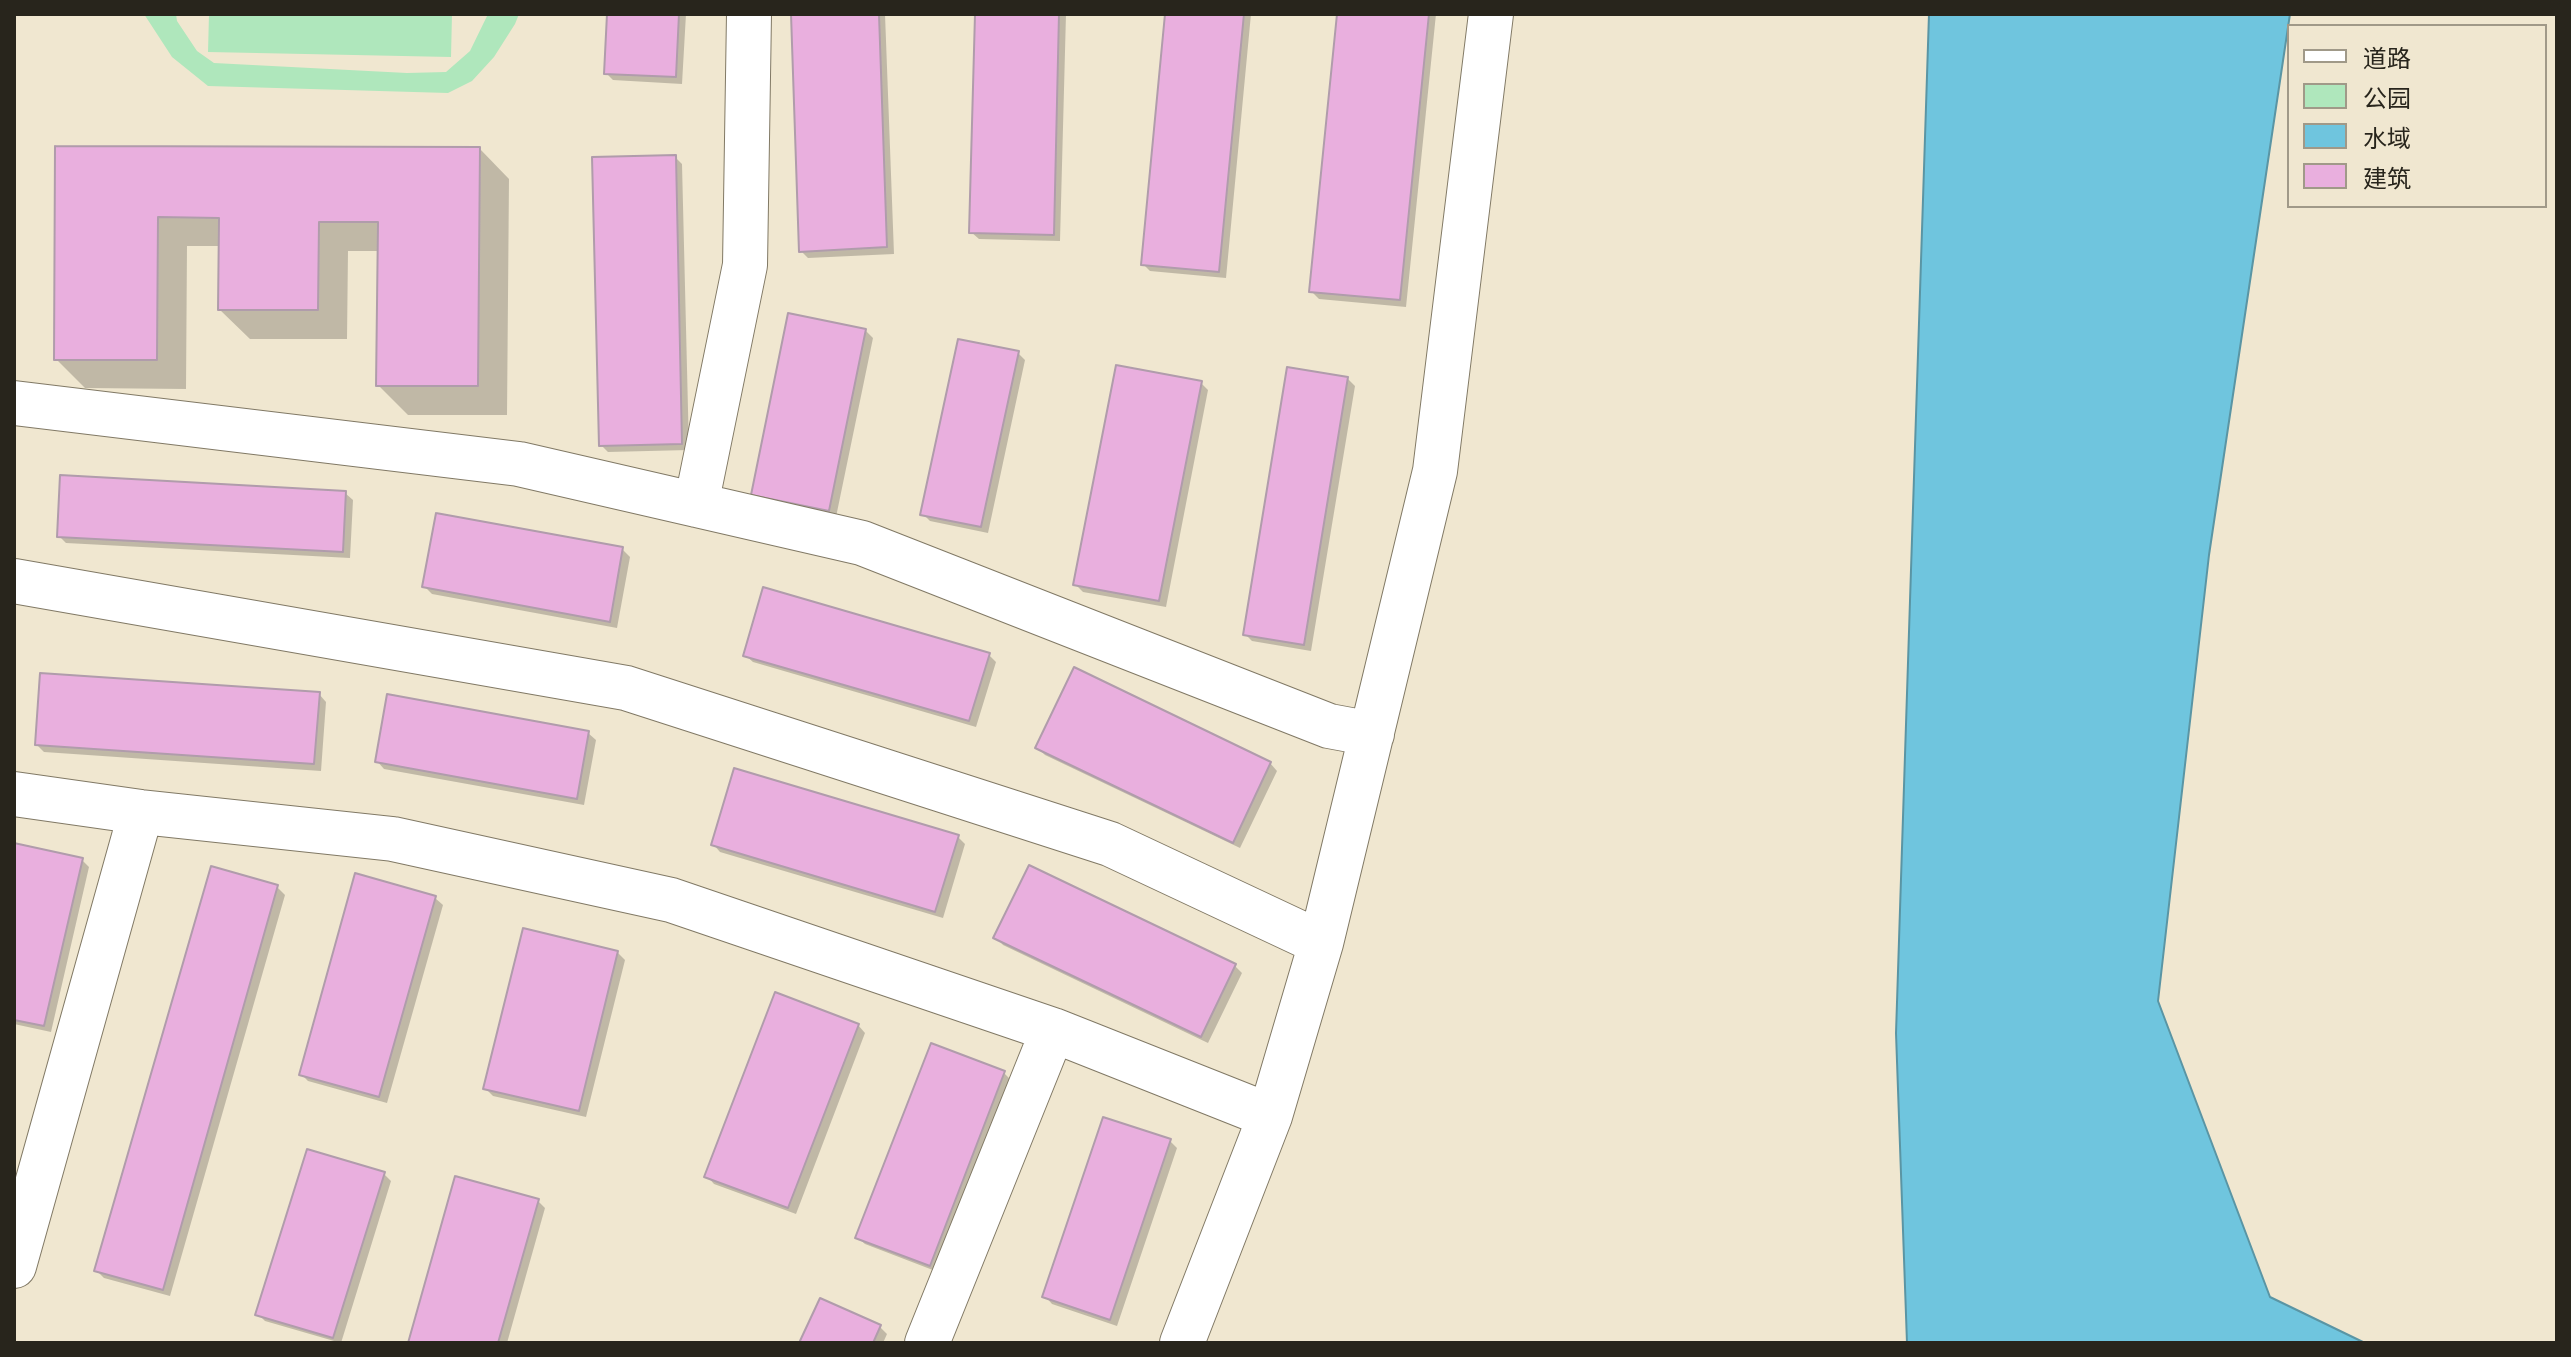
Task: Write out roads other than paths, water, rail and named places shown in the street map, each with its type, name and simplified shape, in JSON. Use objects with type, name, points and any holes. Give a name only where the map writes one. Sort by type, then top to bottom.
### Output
[{"type":"street","points":[[696,505],[745,265],[749,14]]},
{"type":"street","points":[[1182,1343],[1270,1116],[1321,943],[1435,471],[1491,14]]},
{"type":"street","points":[[14,403],[519,464],[862,543],[1329,726],[1372,734]]},
{"type":"street","points":[[14,581],[626,688],[1110,844],[1321,943]]},
{"type":"street","points":[[14,794],[141,812],[393,839],[671,900],[1053,1030],[1270,1116]]},
{"type":"street","points":[[14,1266],[141,812]]},
{"type":"street","points":[[927,1343],[1053,1030]]},
{"type":"water","points":[[1929,14],[2290,14],[2209,555],[2158,1001],[2270,1297],[2365,1343],[1907,1343],[1896,1033]]}]
